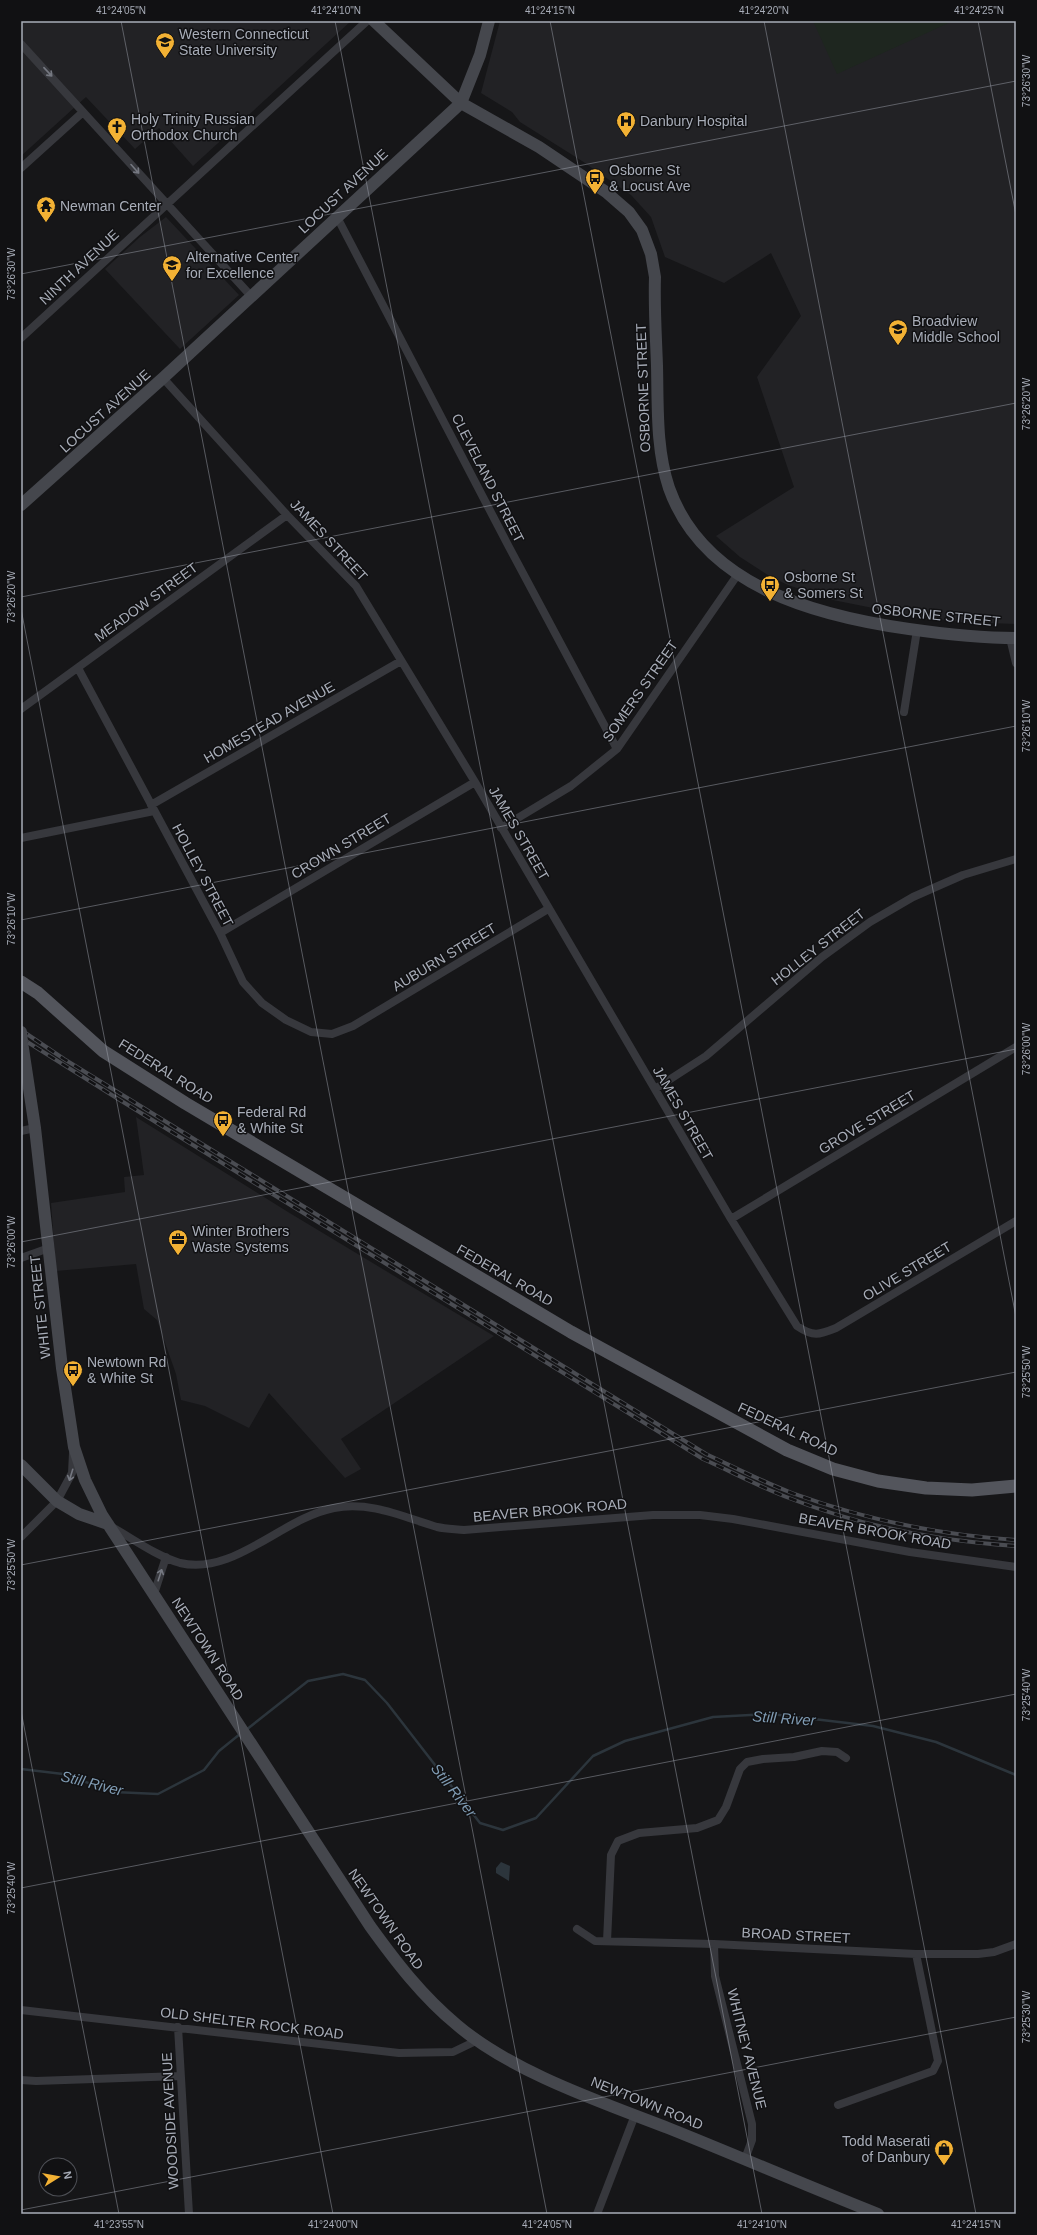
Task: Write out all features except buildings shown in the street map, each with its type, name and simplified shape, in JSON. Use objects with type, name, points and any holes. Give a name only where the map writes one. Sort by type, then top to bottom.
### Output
[{"type":"main road","name":"OSBORNE STREET","points":[[374,21],[461,103],[539,146],[606,192],[629,212],[642,230],[651,254],[654,277],[659,434],[662,463],[680,512],[699,538],[738,574],[766,591],[798,604],[836,616],[917,630],[1013,638]]},
{"type":"main road","name":"LOCUST AVENUE","points":[[21,505],[163,378],[461,103],[480,55],[489,21]]},
{"type":"main road","name":"FEDERAL ROAD","points":[[21,982],[38,993],[103,1051],[185,1103],[443,1258],[576,1335],[787,1450],[833,1469],[878,1481],[926,1488],[972,1490],[1016,1486]]},
{"type":"main road","name":"WHITE STREET","points":[[22,1037],[35,1128],[61,1364],[74,1447],[85,1480],[108,1524]]},
{"type":"main road","points":[[21,1465],[57,1501],[79,1514],[108,1524]]},
{"type":"main road","name":"NEWTOWN ROAD","points":[[108,1524],[397,1964],[426,1997],[458,2026],[517,2065],[635,2115],[745,2159],[871,2213]]},
{"type":"street","name":"NINTH AVENUE","points":[[21,338],[367,21]]},
{"type":"street","points":[[21,44],[251,296]]},
{"type":"street","points":[[21,168],[83,112]]},
{"type":"street","name":"CLEVELAND STREET","points":[[337,217],[458,446],[509,547],[617,749]]},
{"type":"street","name":"JAMES STREET","points":[[163,378],[287,515],[356,586],[475,782],[548,909],[788,1314],[797,1326],[808,1334]]},
{"type":"street","name":"MEADOW STREET","points":[[21,709],[287,515]]},
{"type":"street","name":"SOMERS STREET","points":[[501,828],[571,786],[617,749],[738,574]]},
{"type":"street","points":[[904,712],[917,630]]},
{"type":"street","points":[[1013,638],[1016,663]]},
{"type":"street","name":"HOMESTEAD AVENUE","points":[[21,838],[152,808],[401,661]]},
{"type":"street","name":"HOLLEY STREET","points":[[78,668],[220,933],[243,982],[262,1003],[286,1020],[311,1032],[332,1034],[353,1026]]},
{"type":"street","name":"CROWN STREET","points":[[220,933],[475,782]]},
{"type":"street","name":"HOLLEY STREET","points":[[655,1089],[706,1056],[822,958],[870,922],[914,896],[963,875],[1016,860]]},
{"type":"street","name":"AUBURN STREET","points":[[353,1026],[548,909]]},
{"type":"street","name":"GROVE STREET","points":[[731,1219],[1016,1047]]},
{"type":"street","points":[[21,1131],[35,1128]]},
{"type":"street","name":"OLIVE STREET","points":[[808,1334],[823,1334],[836,1328],[1016,1221]]},
{"type":"street","points":[[21,1258],[48,1248]]},
{"type":"street","points":[[21,1538],[57,1501],[72,1474],[74,1447]]},
{"type":"street","name":"BEAVER BROOK ROAD","points":[[108,1524],[166,1557],[179,1562],[198,1565],[216,1563],[311,1514],[335,1508],[357,1506],[393,1511],[438,1527],[464,1530],[520,1527],[653,1515],[700,1515],[733,1519],[910,1552],[1016,1567]]},
{"type":"street","name":"NEWTOWN ROAD","points":[[154,1594],[166,1557]]},
{"type":"street","points":[[607,1941],[611,1855],[618,1841],[639,1833],[697,1828],[718,1820],[726,1807],[740,1769],[747,1762],[763,1759],[794,1757],[822,1751],[837,1752],[846,1758]]},
{"type":"street","name":"BROAD STREET","points":[[577,1929],[589,1938],[607,1941],[714,1944],[916,1954],[988,1953],[1016,1944]]},
{"type":"street","name":"WHITNEY AVENUE","points":[[714,1944],[715,1976],[752,2124],[752,2140],[745,2159]]},
{"type":"street","points":[[838,2105],[932,2071],[938,2061],[916,1954]]},
{"type":"street","name":"OLD SHELTER ROCK ROAD","points":[[21,2010],[178,2027],[259,2038],[399,2052],[453,2052],[478,2040]]},
{"type":"street","name":"WOODSIDE AVENUE","points":[[178,2027],[189,2214]]},
{"type":"street","points":[[21,2080],[36,2081],[180,2076]]},
{"type":"street","points":[[597,2214],[635,2115]]},
{"type":"shaded area","name":"Western Connecticut State University","points":[[21,21],[351,21],[193,166],[159,128],[135,149],[86,97],[21,156]]},
{"type":"shaded area","name":"Broadview Middle School","points":[[500,21],[1016,21],[1016,624],[961,622],[913,616],[833,600],[788,585],[771,577],[740,557],[716,536],[794,487],[757,377],[801,316],[771,253],[724,283],[665,257],[651,217],[631,195],[582,161],[520,122],[512,112],[481,93]]},
{"type":"shaded area","points":[[813,21],[953,21],[837,74]]},
{"type":"shaded area","name":"Alternative Center for Excellence","points":[[166,217],[239,295],[180,349],[105,269],[140,237]]},
{"type":"shaded area","points":[[136,1117],[288,1212],[494,1336],[341,1439],[361,1469],[345,1478],[269,1393],[249,1428],[205,1406],[181,1400],[176,1374],[157,1320],[144,1309],[136,1264],[56,1271],[51,1203],[125,1192],[124,1177],[144,1175]]},
{"type":"shaded area","points":[[501,1862],[510,1866],[509,1881],[496,1873],[496,1868]]},
{"type":"waterway","name":"Still River","points":[[246,1730],[308,1681],[343,1674],[365,1680],[387,1703],[480,1823],[503,1830],[536,1818],[593,1756],[625,1741],[713,1717],[771,1714],[873,1726],[936,1742],[1016,1775]]},
{"type":"waterway","name":"Still River","points":[[21,1769],[63,1774],[114,1792],[158,1794],[204,1770],[219,1751],[240,1734]]},
{"type":"railway","points":[[21,1030],[64,1059],[706,1454],[781,1489],[846,1511],[930,1530],[987,1538],[1016,1540]]},
{"type":"railway","points":[[21,1038],[703,1459],[778,1494],[844,1517],[901,1531],[929,1536],[987,1544],[1016,1546]]},
{"type":"place","name":"Western Connecticut State University","points":[[165,59]]},
{"type":"place","name":"Danbury Hospital","points":[[626,138]]},
{"type":"place","name":"Holy Trinity Russian Orthodox Church","points":[[117,144]]},
{"type":"place","name":"Osborne St & Locust Ave","points":[[595,195]]},
{"type":"place","name":"Newman Center","points":[[46,223]]},
{"type":"place","name":"Alternative Center for Excellence","points":[[172,282]]},
{"type":"place","name":"Broadview Middle School","points":[[898,346]]},
{"type":"place","name":"Osborne St & Somers St","points":[[770,602]]},
{"type":"place","name":"Federal Rd & White St","points":[[223,1137]]},
{"type":"place","name":"Winter Brothers Waste Systems","points":[[178,1256]]},
{"type":"place","name":"Newtown Rd & White St","points":[[73,1387]]},
{"type":"place","name":"Todd Maserati of Danbury","points":[[944,2166]]}]
